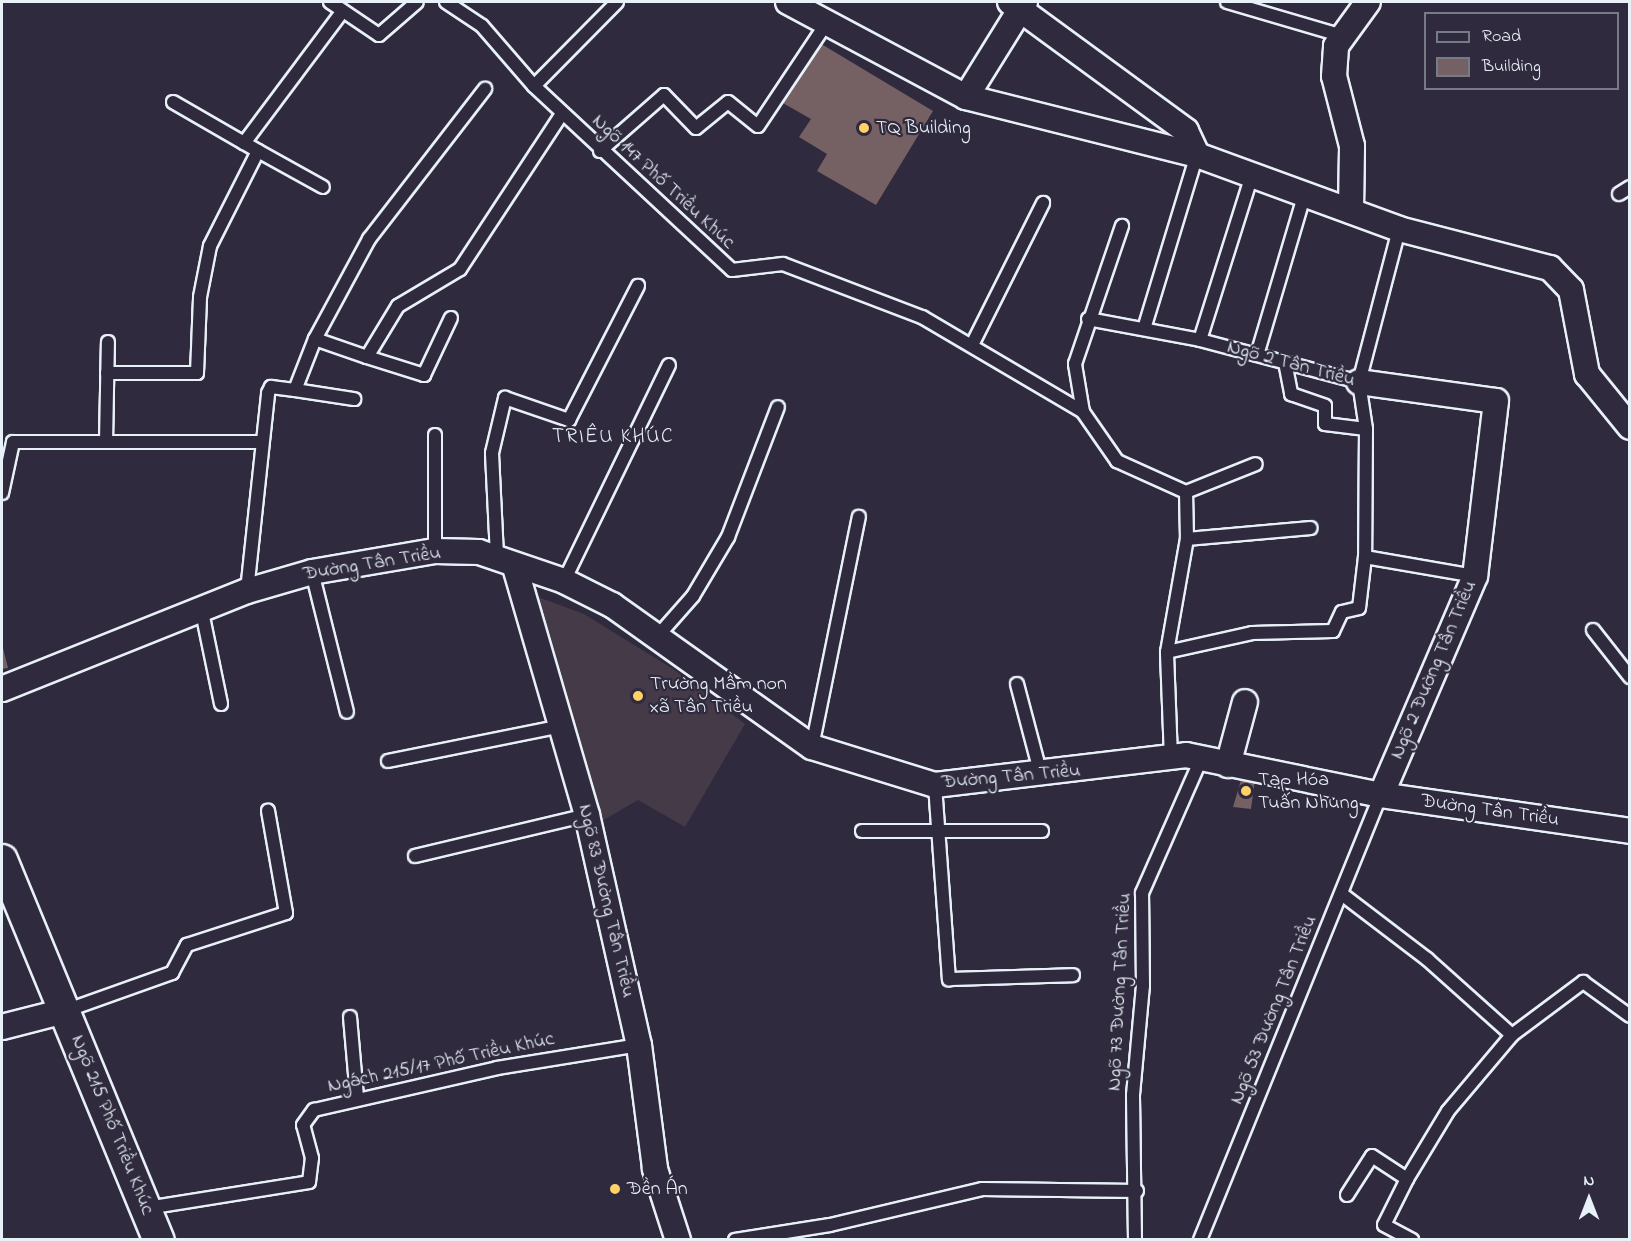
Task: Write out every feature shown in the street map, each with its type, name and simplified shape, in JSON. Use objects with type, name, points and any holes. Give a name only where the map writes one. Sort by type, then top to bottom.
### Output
[{"type":"street","points":[[788,2],[966,96],[1197,155],[1399,229],[1550,268],[1571,290],[1587,374],[1629,427]]},
{"type":"street","points":[[1351,211],[1352,146],[1334,76],[1336,46],[1368,2]]},
{"type":"street","points":[[966,96],[1018,4],[1186,131],[1197,155]]},
{"type":"street","name":"Ngõ 2 Tân Triều","points":[[1359,382],[1496,401]]},
{"type":"street","name":"Ngõ 2 Đường Tân Triều","points":[[1381,795],[1475,576],[1496,401]]},
{"type":"street","name":"Đường Tân Triều","points":[[2,689],[78,655],[202,612],[247,591],[312,572],[435,551],[506,562],[564,581],[612,605],[812,747],[935,785],[1041,775],[1171,758],[1201,759],[1381,795],[1629,831]]},
{"type":"street","name":"Ngõ 83 Đường Tân Triều","points":[[506,562],[561,726],[587,815],[639,1045],[655,1169],[678,1239]]},
{"type":"street","points":[[1228,765],[1245,702]]},
{"type":"street","name":"Ngõ 215 Phố Triều Khúc","points":[[2,860],[159,1239]]},
{"type":"street","points":[[2,1027],[65,1011]]},
{"type":"lane","points":[[330,2],[342,12],[383,35],[417,2]]},
{"type":"lane","name":"Ngõ 147 Phố Triều Khúc","points":[[446,2],[497,41],[534,86],[562,114],[732,270],[777,263],[795,267],[870,294],[972,345],[1083,412]]},
{"type":"lane","points":[[534,86],[617,2]]},
{"type":"lane","points":[[1227,2],[1343,36]]},
{"type":"lane","points":[[244,143],[342,12]]},
{"type":"lane","points":[[600,151],[664,95],[696,128],[728,102],[758,126],[826,24]]},
{"type":"lane","points":[[294,390],[315,339],[381,222],[485,89]]},
{"type":"lane","points":[[173,102],[323,187]]},
{"type":"lane","points":[[367,357],[398,306],[460,269],[562,114]]},
{"type":"lane","points":[[107,373],[197,373],[200,297],[210,246],[258,151]]},
{"type":"lane","points":[[1144,329],[1197,155]]},
{"type":"lane","points":[[1200,340],[1252,175]]},
{"type":"lane","points":[[1257,355],[1304,196]]},
{"type":"lane","points":[[972,345],[1043,203]]},
{"type":"lane","points":[[1122,226],[1088,319],[1075,364],[1083,412],[1117,461],[1186,492],[1256,464]]},
{"type":"lane","points":[[1167,652],[1252,633],[1333,631],[1342,612],[1359,608],[1365,557],[1366,429],[1359,382],[1399,229]]},
{"type":"lane","points":[[506,562],[492,453],[505,398],[569,420],[638,286]]},
{"type":"lane","points":[[315,339],[424,375],[451,318]]},
{"type":"lane","name":"Ngõ 2 Tân Triều","points":[[1088,319],[1200,340],[1359,382]]},
{"type":"lane","points":[[106,442],[108,342]]},
{"type":"lane","points":[[1285,362],[1291,394],[1325,406],[1325,424],[1366,429]]},
{"type":"lane","points":[[564,581],[669,365]]},
{"type":"lane","points":[[247,591],[262,442],[272,387],[354,399]]},
{"type":"lane","points":[[656,638],[693,596],[728,537],[778,406]]},
{"type":"lane","points":[[435,435],[435,551]]},
{"type":"lane","points":[[2,493],[13,442],[262,442]]},
{"type":"lane","points":[[1171,758],[1167,652],[1187,538],[1186,492]]},
{"type":"lane","points":[[812,747],[859,517]]},
{"type":"lane","points":[[1187,538],[1311,528]]},
{"type":"lane","points":[[1365,557],[1475,576]]},
{"type":"lane","points":[[312,572],[347,712]]},
{"type":"lane","points":[[202,612],[221,704]]},
{"type":"lane","points":[[1593,630],[1629,677]]},
{"type":"lane","points":[[1017,684],[1041,775]]},
{"type":"lane","points":[[388,760],[561,726]]},
{"type":"lane","name":"Ngõ 73 Đường Tân Triều","points":[[1135,1239],[1137,1191],[1133,1095],[1143,986],[1142,892],[1201,759]]},
{"type":"lane","points":[[935,785],[949,979],[1073,975]]},
{"type":"lane","name":"Ngõ 53 Đường Tân Triều","points":[[1200,1239],[1343,895],[1381,795]]},
{"type":"lane","points":[[65,1011],[172,973],[187,945],[286,913],[268,811]]},
{"type":"lane","points":[[415,856],[587,815]]},
{"type":"lane","points":[[862,831],[938,836],[1042,831]]},
{"type":"lane","points":[[1343,895],[1427,959],[1512,1035]]},
{"type":"lane","points":[[1412,1239],[1384,1224],[1407,1179],[1448,1111],[1512,1035],[1583,982],[1629,1016]]},
{"type":"lane","points":[[350,1017],[357,1097]]},
{"type":"lane","name":"Ngách 215/17 Phố Triều Khúc","points":[[147,1208],[309,1182],[312,1158],[303,1135],[305,1116],[357,1097],[639,1045]]},
{"type":"lane","points":[[1347,1194],[1372,1156],[1407,1179]]},
{"type":"lane","points":[[735,1239],[830,1225],[982,1189],[1137,1191]]},
{"type":"shaded area","name":"Trường Mầm non xã Tân Triều","points":[[538,597],[584,614],[673,669],[745,724],[685,827],[638,800],[602,821]]},
{"type":"building","name":"TQ Building","points":[[818,42],[933,111],[876,205],[817,171],[827,154],[799,137],[811,119],[781,102]]},
{"type":"building","points":[[2,644],[8,668],[2,669]]},
{"type":"building","name":"Tạp Hóa Tuấn Nhung","points":[[1244,770],[1256,773],[1251,809],[1233,807]]},
{"type":"place","name":"TQ Building","points":[[864,128]]},
{"type":"place","name":"Trường Mầm non xã Tân Triều","points":[[638,696]]},
{"type":"place","name":"Tạp Hóa Tuấn Nhung","points":[[1246,791]]},
{"type":"place","name":"Đền Án","points":[[615,1189]]},
{"type":"district","name":"TRIÊU KHÚC","points":[[613,437]]}]
